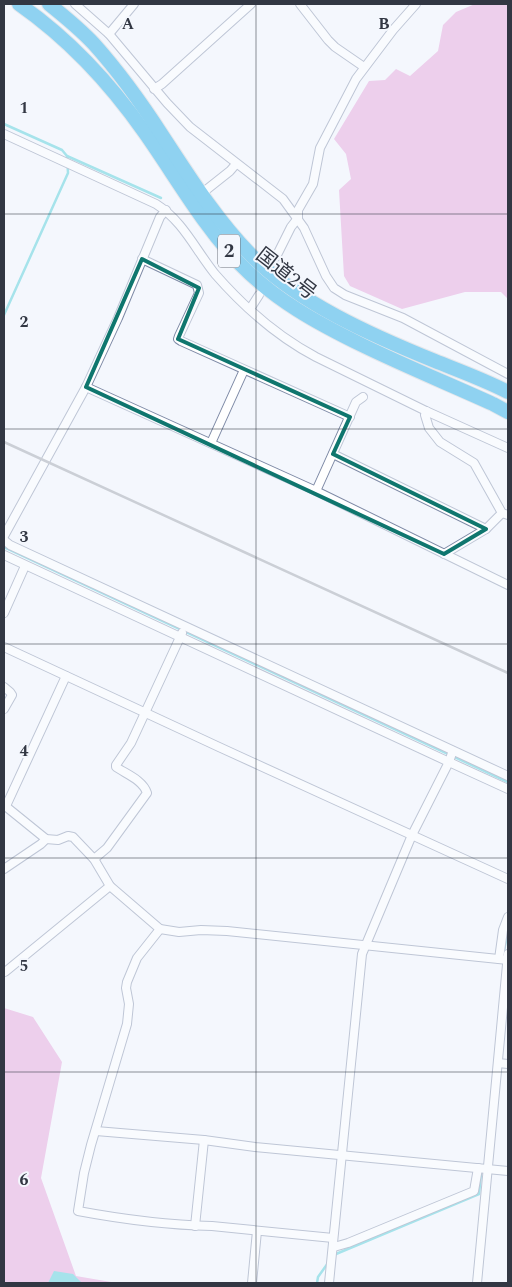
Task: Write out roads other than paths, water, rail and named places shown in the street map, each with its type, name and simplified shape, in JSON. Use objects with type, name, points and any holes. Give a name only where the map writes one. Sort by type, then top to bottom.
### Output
[{"type":"highway","name":"国道2号","points":[[19,4],[45,23],[98,72],[144,133],[190,202],[220,241],[242,265],[275,295],[317,322],[394,360],[508,412]]},
{"type":"highway","name":"国道2号","points":[[49,4],[94,44],[147,113],[200,194],[251,255],[302,295],[342,319],[508,392]]},
{"type":"street","points":[[75,4],[109,34],[154,89],[190,127],[283,198],[298,218],[326,276],[334,288],[345,296],[403,318],[508,374]]},
{"type":"street","points":[[109,34],[134,4]]},
{"type":"street","points":[[154,89],[162,84],[251,4]]},
{"type":"street","points":[[300,4],[328,40],[364,67]]},
{"type":"street","points":[[276,257],[298,218],[298,210],[313,184],[320,148],[364,67],[416,4]]},
{"type":"street","points":[[4,134],[166,210],[184,228],[215,273],[239,299],[274,329],[313,356],[426,411],[508,448]]},
{"type":"street","points":[[200,194],[230,171],[236,164]]},
{"type":"street","points":[[4,536],[86,387],[118,318],[160,217],[166,210]]},
{"type":"street","points":[[142,259],[197,285],[199,288],[199,293],[178,339],[350,416]]},
{"type":"street","points":[[250,309],[259,295]]},
{"type":"street","points":[[211,443],[244,370]]},
{"type":"street","points":[[86,387],[316,491],[508,586]]},
{"type":"street","points":[[316,491],[356,402],[363,397]]},
{"type":"street","points":[[426,411],[425,415],[429,428],[440,442],[474,463],[505,514],[486,529],[444,554]]},
{"type":"street","points":[[333,454],[486,529]]},
{"type":"street","points":[[4,540],[10,545],[182,631],[451,758],[508,789]]},
{"type":"street","points":[[4,555],[25,566],[182,631],[508,776]]},
{"type":"street","points":[[4,613],[25,566]]},
{"type":"street","points":[[94,859],[107,848],[147,793],[146,789],[139,782],[116,767],[116,765],[131,743],[182,631]]},
{"type":"street","points":[[4,647],[508,880]]},
{"type":"street","points":[[66,676],[5,806],[26,825],[46,839],[58,840],[68,836],[73,837],[94,859],[110,886],[160,929],[178,932],[201,930],[227,931],[508,960]]},
{"type":"street","points":[[4,687],[12,695],[4,709]]},
{"type":"street","points":[[329,1283],[364,946],[399,870],[412,836],[451,758]]},
{"type":"street","points":[[4,869],[46,839]]},
{"type":"street","points":[[5,972],[110,886]]},
{"type":"street","points":[[499,959],[503,930],[508,917]]},
{"type":"street","points":[[160,929],[137,958],[127,982],[126,988],[129,1004],[127,1024],[84,1173],[78,1211],[102,1216],[195,1226],[333,1238]]},
{"type":"street","points":[[477,1283],[508,954]]},
{"type":"street","points":[[498,1064],[508,1064]]},
{"type":"street","points":[[96,1131],[508,1171]]},
{"type":"street","points":[[195,1226],[204,1140]]},
{"type":"street","points":[[334,1247],[474,1192],[478,1168]]},
{"type":"street","points":[[252,1283],[257,1231]]},
{"type":"water","points":[[54,1271],[73,1274],[82,1283],[48,1283]]},
{"type":"waterway","points":[[4,124],[62,150],[67,156],[161,198]]},
{"type":"waterway","points":[[4,315],[68,173],[67,156]]},
{"type":"waterway","points":[[4,547],[508,782]]},
{"type":"waterway","points":[[504,950],[508,932]]},
{"type":"waterway","points":[[336,1254],[479,1194],[481,1174]]},
{"type":"waterway","points":[[317,1283],[318,1277],[328,1263]]},
{"type":"railway","points":[[4,442],[508,673]]}]
